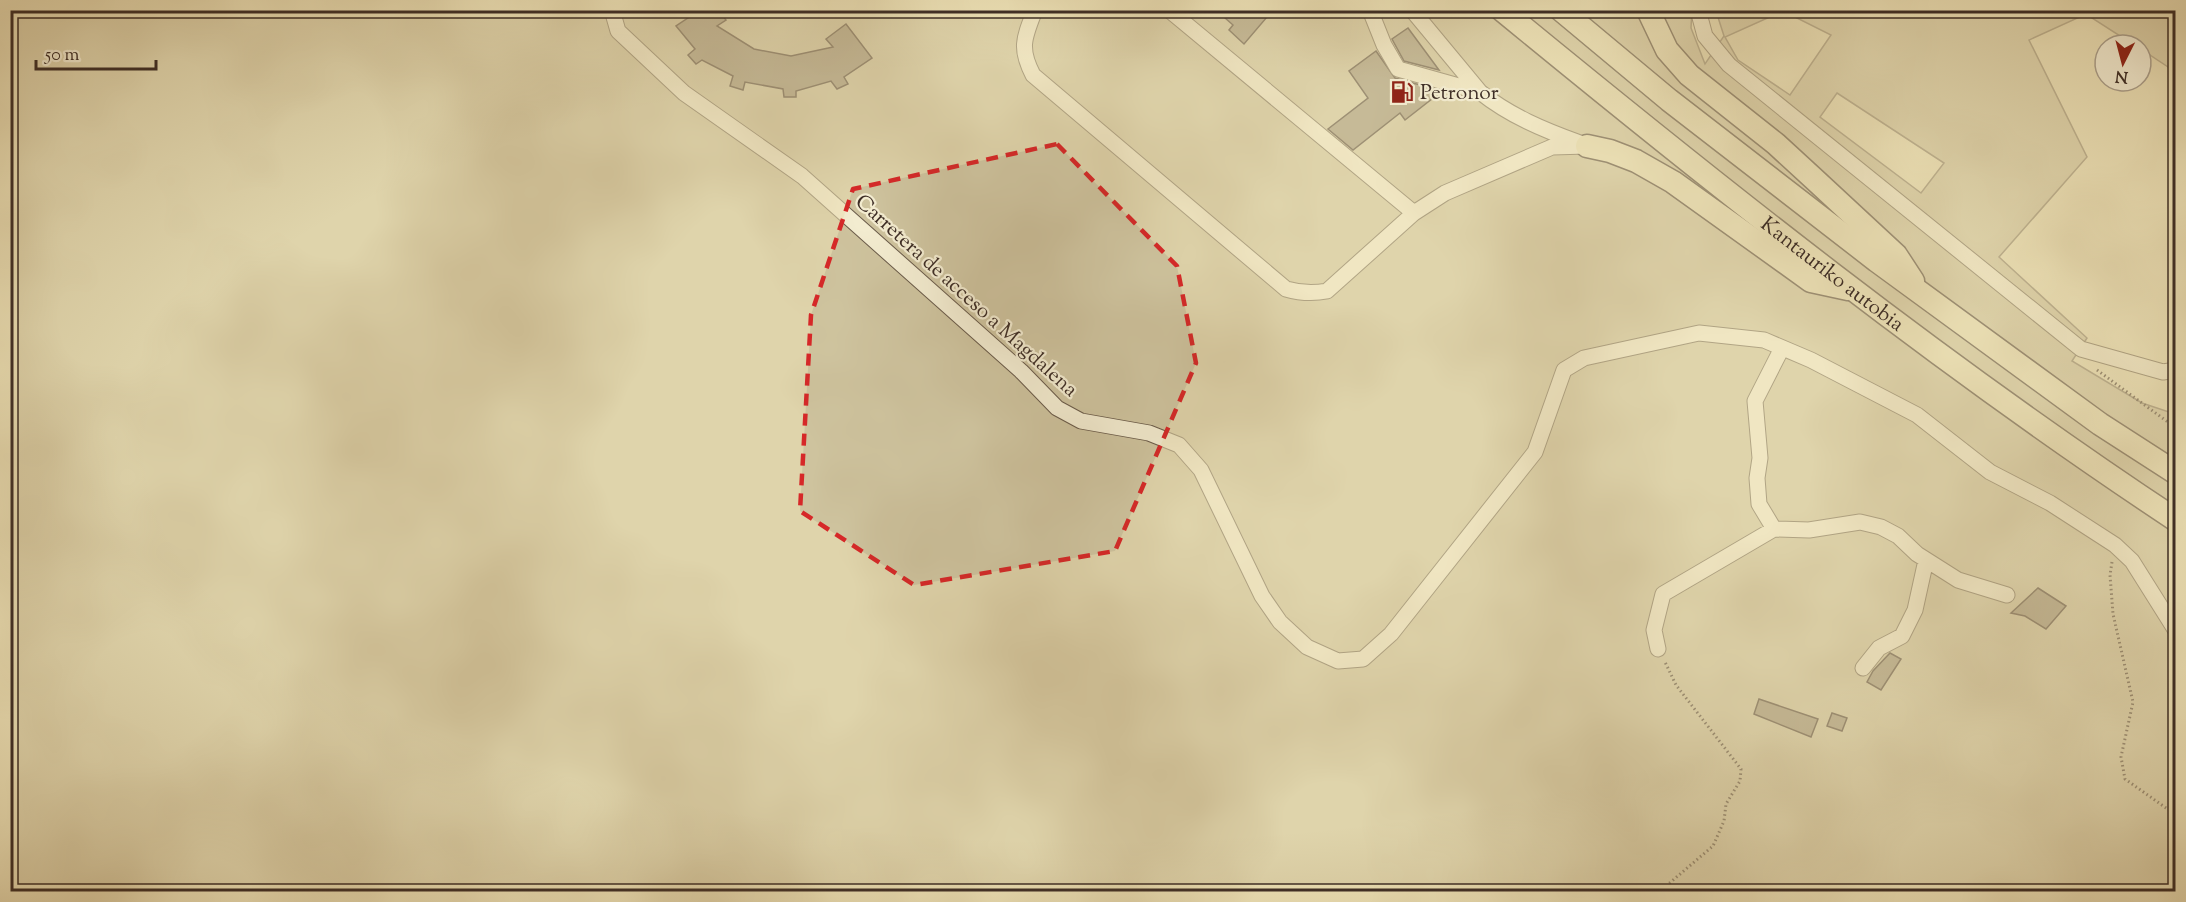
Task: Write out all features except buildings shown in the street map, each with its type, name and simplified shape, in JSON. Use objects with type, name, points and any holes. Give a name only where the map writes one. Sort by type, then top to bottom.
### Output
[{"type":"highway","name":"Kantauriko autobia","points":[[1502,10],[1655,136],[1855,291],[2078,456],[2175,520]]},
{"type":"highway","name":"Kantauriko autobia","points":[[1561,10],[1806,207],[2052,389],[2175,473]]},
{"type":"highway","points":[[1648,10],[1667,50],[1689,75],[1776,144],[1896,255],[1919,289]]},
{"type":"highway","points":[[1587,146],[1610,151],[1636,161],[1673,182],[1811,281],[1855,291]]},
{"type":"street","name":"Carretera de acceso a Magdalena","points":[[612,10],[618,31],[684,93],[802,176],[1021,371],[1057,408],[1081,421],[1149,433],[1179,445],[1202,470],[1262,596],[1280,622],[1306,647],[1338,661],[1363,658],[1391,634],[1535,452],[1564,370],[1584,358],[1699,333],[1764,340],[1917,415],[1990,472],[2050,503],[2115,545],[2132,561],[2175,631]]},
{"type":"street","points":[[1035,10],[1026,35],[1023,55],[1033,75],[1286,289],[1313,294],[1327,291],[1414,213],[1468,181],[1551,147],[1587,146]]},
{"type":"street","points":[[1169,10],[1414,213]]},
{"type":"street","points":[[1370,10],[1384,45],[1398,69],[1480,92]]},
{"type":"street","points":[[1412,10],[1480,92],[1518,118],[1587,146]]},
{"type":"street","points":[[1698,10],[1705,36],[1729,65],[2081,349],[2163,372],[2175,370]]},
{"type":"street","points":[[1774,529],[1759,504],[1757,478],[1760,458],[1755,401],[1782,348]]},
{"type":"street","points":[[1659,649],[1654,630],[1663,594],[1774,529],[1809,530],[1860,522],[1870,524],[1899,536],[1917,554],[1958,580],[2007,595]]},
{"type":"street","points":[[1863,668],[1879,648],[1902,636],[1915,610],[1926,560]]},
{"type":"path","points":[[2115,545],[2110,575],[2113,614],[2133,702],[2121,757],[2125,779],[2175,815]]},
{"type":"path","points":[[1659,649],[1676,685],[1741,769],[1740,781],[1726,804],[1724,822],[1713,846],[1659,891]]},
{"type":"highlighted area","points":[[1057,144],[1177,266],[1196,363],[1115,551],[914,585],[800,511],[811,315],[853,189]]},
{"type":"shaded area","points":[[1692,10],[1691,28],[1705,64],[1724,36],[1716,11],[1783,11],[2175,11],[2175,79],[2168,67],[2153,57],[2153,33],[2115,33],[2086,14],[2029,40],[2087,157],[1999,257],[2087,338],[2072,361],[2142,403],[2175,414],[2175,891],[11,891],[10,11]],"holes":[[[1783,11],[1831,35],[1790,95],[1738,60],[1725,37]],[[1837,93],[1944,163],[1921,193],[1820,117]]]},
{"type":"place","name":"Petronor","points":[[1402,92]]}]
